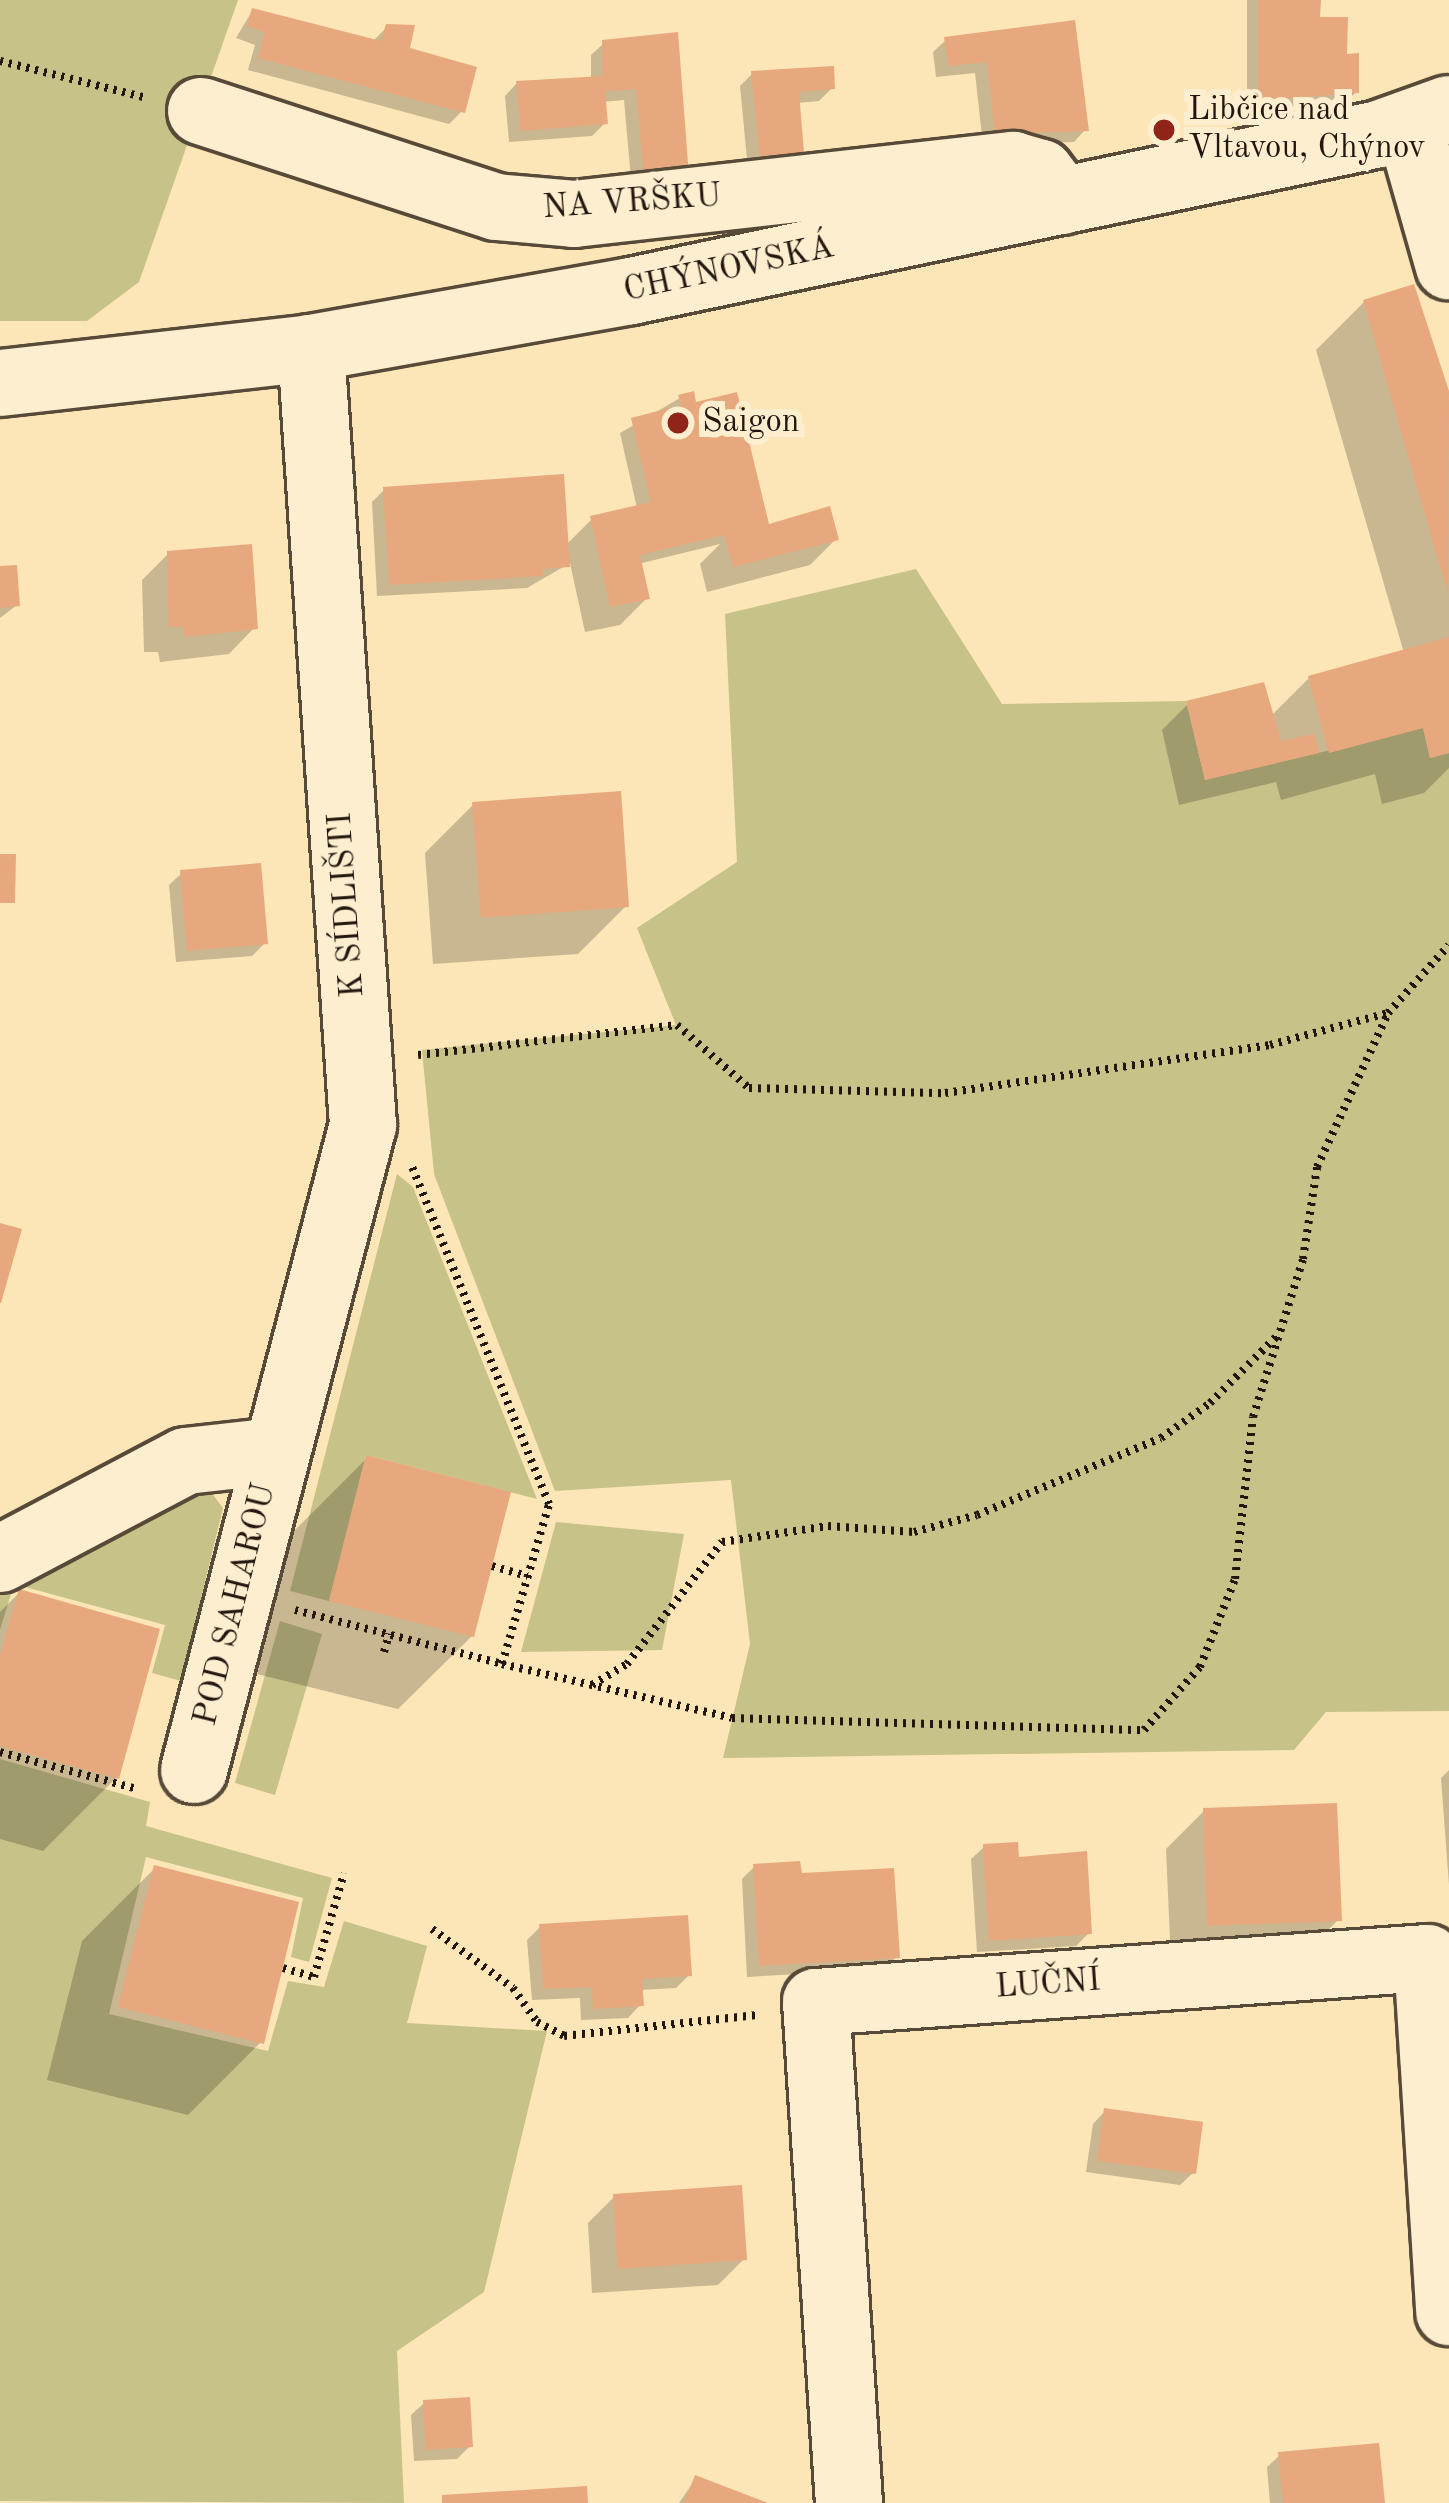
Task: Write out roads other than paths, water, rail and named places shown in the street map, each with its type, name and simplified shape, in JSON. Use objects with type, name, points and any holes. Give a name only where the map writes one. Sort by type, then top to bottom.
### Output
[{"type":"street","name":"NA VRŠKU","points":[[201,111],[496,207],[574,214],[1013,165],[1040,173],[1062,201]]},
{"type":"street","name":"CHÝNOVSKÁ","points":[[0,382],[311,348],[1062,201],[1429,117]]},
{"type":"street","points":[[1429,117],[1449,266]]},
{"type":"street","name":"K SÍDLIŠTI","points":[[275,1450],[327,1285],[363,1125],[311,348]]},
{"type":"street","name":"POD SAHAROU","points":[[0,1559],[187,1461],[275,1450],[171,1781]]},
{"type":"street","name":"LUČNÍ","points":[[849,2503],[816,2002],[1427,1958],[1449,2312]]},
{"type":"place","name":"Libčice nad Vltavou, Chýnov","points":[[1164,130]]},
{"type":"place","name":"Saigon","points":[[678,423]]}]
